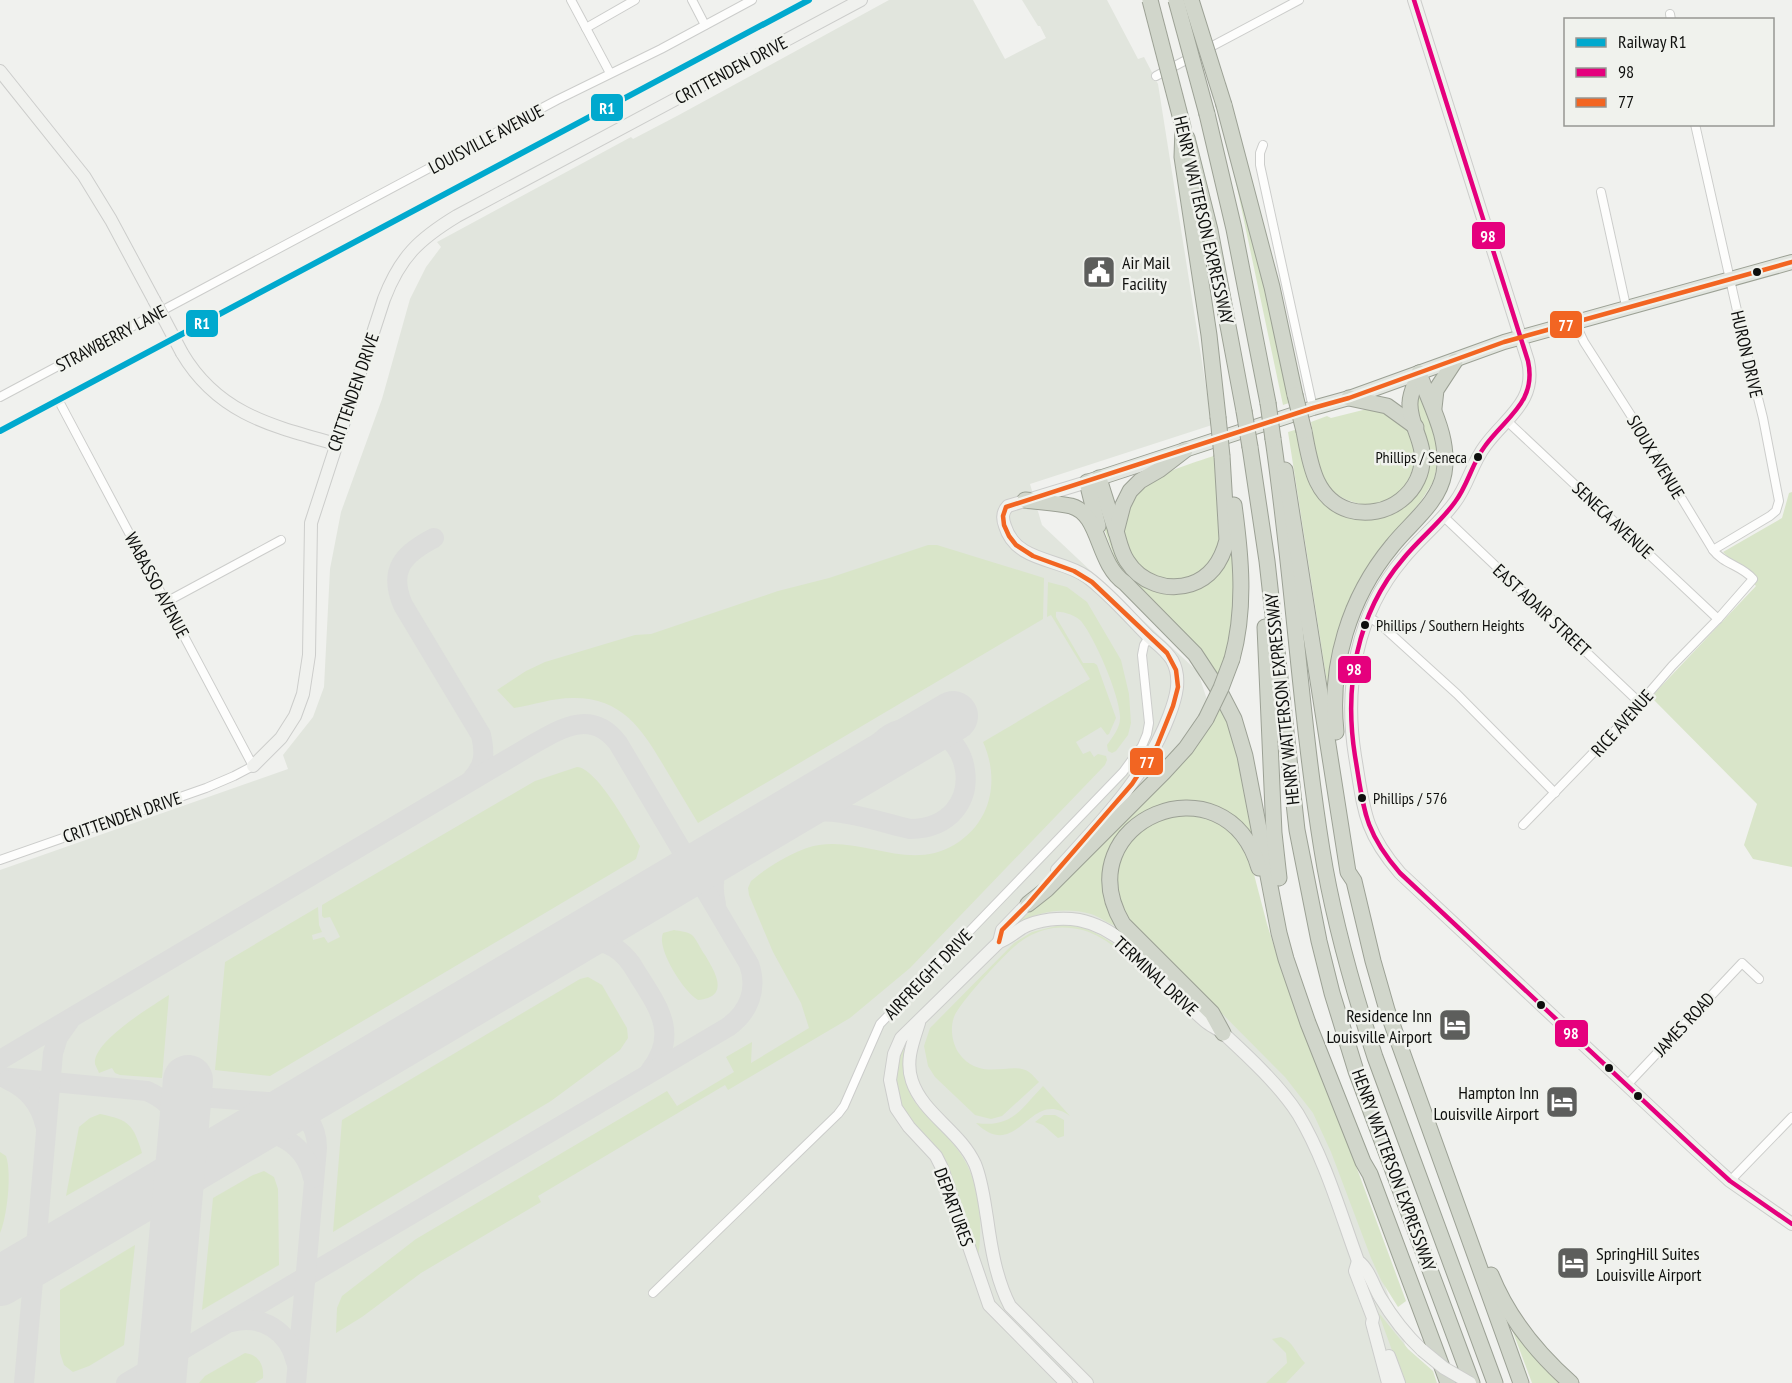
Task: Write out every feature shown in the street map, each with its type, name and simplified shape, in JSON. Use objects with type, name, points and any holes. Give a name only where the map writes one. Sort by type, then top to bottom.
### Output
[{"type":"highway","name":"HENRY WATTERSON EXPRESSWAY","points":[[1150,0],[1210,230],[1244,411],[1267,561],[1297,830],[1318,941],[1356,1071],[1471,1383]]},
{"type":"highway","name":"HENRY WATTERSON EXPRESSWAY","points":[[1176,0],[1207,114],[1234,229],[1268,403],[1276,454],[1313,786],[1322,851],[1338,930],[1375,1057],[1495,1383]]},
{"type":"highway","points":[[1191,0],[1224,105],[1269,276],[1315,479],[1324,494],[1335,503],[1346,509],[1367,513],[1380,512],[1394,506],[1414,485],[1422,462],[1420,440],[1411,414],[1410,401],[1419,373]]},
{"type":"highway","points":[[1028,904],[1047,889],[1186,748],[1206,719],[1221,688],[1232,659],[1239,626],[1242,586],[1239,539],[1182,157],[1183,127]]},
{"type":"highway","points":[[1434,411],[1436,390],[1455,361]]},
{"type":"highway","points":[[1419,373],[1434,411],[1444,447],[1444,475],[1430,504],[1392,545],[1359,596],[1347,628],[1338,667],[1334,719],[1356,870],[1354,880],[1364,927],[1387,1010],[1521,1383]]},
{"type":"highway","points":[[1349,398],[1388,406],[1416,428]]},
{"type":"highway","points":[[1116,532],[1122,505],[1130,492],[1140,481],[1185,450]]},
{"type":"highway","points":[[1276,454],[1287,473],[1343,842],[1348,872],[1354,880]]},
{"type":"highway","points":[[1093,480],[1128,562],[1137,573],[1150,582],[1171,587],[1184,586],[1207,576],[1219,562],[1227,540],[1225,455]]},
{"type":"highway","points":[[1093,480],[1095,514],[1109,557],[1125,583]]},
{"type":"highway","points":[[1018,502],[1071,506],[1086,515],[1115,576],[1125,583],[1196,654],[1216,685],[1234,719],[1245,756],[1279,933]]},
{"type":"highway","points":[[1267,561],[1265,618],[1267,699],[1274,833],[1279,877],[1286,918],[1306,990],[1369,1160],[1370,1174]]},
{"type":"highway","points":[[1222,1033],[1212,1013],[1131,934],[1119,919],[1112,901],[1110,882],[1113,862],[1123,839],[1141,821],[1167,810],[1194,808],[1221,817],[1232,824],[1250,843],[1302,1006],[1363,1162],[1370,1174],[1448,1383]]},
{"type":"highway","points":[[1457,1203],[1468,1216],[1505,1305],[1536,1349],[1571,1383]]},
{"type":"main road","name":"CRITTENDEN DRIVE","points":[[253,766],[281,738],[295,716],[303,694],[309,656],[311,523],[393,277],[417,243],[457,216],[861,0]]},
{"type":"main road","points":[[1414,0],[1528,361],[1530,383],[1522,403],[1483,448],[1463,492],[1389,577],[1369,617],[1356,657],[1350,711],[1362,803],[1368,826],[1375,840],[1400,873],[1626,1086],[1730,1180],[1792,1224]]},
{"type":"main road","points":[[0,71],[84,176],[111,220],[182,353],[205,385],[236,409],[268,423],[336,444]]},
{"type":"main road","points":[[999,942],[1002,930],[1028,904],[1121,798],[1157,746],[1178,687],[1173,661],[1167,653],[1084,575],[1033,556],[1016,545],[1007,534],[1004,511],[1018,502],[1349,398],[1520,337],[1792,262]]},
{"type":"main road","name":"TERMINAL DRIVE","points":[[1087,1383],[1010,1306],[1003,1293],[996,1267],[981,1182],[975,1165],[958,1138],[921,1100],[912,1081],[909,1067],[910,1052],[919,1022],[999,942],[1008,939],[1022,928],[1042,921],[1070,919],[1094,924],[1132,950],[1277,1087],[1296,1112],[1314,1143],[1358,1261],[1364,1266],[1379,1296],[1396,1321],[1422,1350],[1444,1368],[1471,1383]]},
{"type":"main road","name":"DEPARTURES","points":[[919,1022],[901,1038],[896,1048],[891,1067],[891,1092],[901,1116],[932,1151],[942,1168],[988,1305],[1066,1383]]},
{"type":"main road","name":"TERMINAL DRIVE","points":[[1358,1261],[1355,1271],[1373,1317],[1372,1323],[1388,1383]]},
{"type":"main road","points":[[1373,1317],[1399,1383]]},
{"type":"street","points":[[571,0],[610,73]]},
{"type":"street","points":[[586,28],[634,0]]},
{"type":"street","points":[[692,0],[705,25]]},
{"type":"street","name":"LOUISVILLE AVENUE","points":[[222,280],[752,0]]},
{"type":"street","points":[[1156,76],[1299,0]]},
{"type":"street","name":"HURON DRIVE","points":[[1695,126],[1763,418],[1779,501],[1776,510],[1770,516],[1713,550]]},
{"type":"street","points":[[1263,145],[1260,165],[1313,408]]},
{"type":"street","points":[[1601,192],[1626,306]]},
{"type":"street","name":"STRAWBERRY LANE","points":[[0,397],[222,280]]},
{"type":"street","name":"SIOUX AVENUE","points":[[1574,321],[1584,342],[1713,550],[1753,579]]},
{"type":"street","name":"WABASSO AVENUE","points":[[61,405],[253,766]]},
{"type":"street","name":"SENECA AVENUE","points":[[1507,421],[1718,619]]},
{"type":"street","name":"EAST ADAIR STREET","points":[[1443,516],[1641,704]]},
{"type":"street","points":[[166,602],[281,540]]},
{"type":"street","name":"RICE AVENUE","points":[[1523,825],[1641,704],[1672,666],[1753,579]]},
{"type":"street","points":[[1369,617],[1381,625],[1457,694],[1555,793]]},
{"type":"street","name":"AIRFREIGHT DRIVE","points":[[653,1293],[838,1114],[844,1106],[880,1024],[1123,772],[1142,746],[1149,723],[1142,655],[1149,637]]},
{"type":"street","name":"CRITTENDEN DRIVE","points":[[0,860],[206,788],[253,766]]},
{"type":"street","name":"JAMES ROAD","points":[[1626,1086],[1742,963],[1759,979]]},
{"type":"street","points":[[1730,1180],[1792,1117]]},
{"type":"shaded area","points":[[889,0],[973,0],[1005,59],[1046,38],[1022,0],[1107,0],[1138,59],[1144,57],[1158,84],[1212,425],[1030,484],[1042,525],[1198,672],[1239,808],[1258,912],[1418,1383],[0,1383],[0,870],[288,769],[283,755],[313,717],[324,687],[330,569],[341,512],[382,399],[410,299],[426,267],[441,247],[437,242],[631,137],[633,139],[677,116]]},
{"type":"green space","points":[[1227,131],[1292,402],[1283,405],[1228,145]]},
{"type":"green space","points":[[1419,392],[1436,441],[1437,466],[1433,482],[1421,501],[1378,552],[1358,583],[1328,689],[1288,432],[1298,429],[1307,473],[1344,513],[1413,495],[1416,403]]},
{"type":"green space","points":[[1371,408],[1394,416],[1408,431],[1414,448],[1413,467],[1406,484],[1393,497],[1375,504],[1353,502],[1334,492],[1327,485],[1318,463],[1311,422],[1327,416],[1331,418]]},
{"type":"green space","points":[[1216,455],[1221,538],[1209,563],[1192,576],[1173,580],[1154,575],[1138,564],[1127,547],[1124,527],[1133,500],[1141,488],[1158,477]]},
{"type":"green space","points":[[1792,492],[1792,867],[1753,859],[1744,845],[1757,804],[1651,697],[1756,586],[1723,552],[1782,518],[1789,493]]},
{"type":"green space","points":[[1100,496],[1122,561],[1186,590],[1231,543],[1235,565],[1234,624],[1220,677],[1190,638],[1137,587],[1117,564],[1097,509]]},
{"type":"green space","points":[[928,545],[937,545],[1044,578],[1043,619],[698,823],[648,741],[629,718],[618,710],[605,703],[572,698],[514,708],[497,690],[545,662],[635,635],[651,634],[778,591],[829,578]]},
{"type":"green space","points":[[1048,582],[1067,587],[1087,602],[1121,660],[1129,694],[1131,723],[1128,735],[1112,753],[1108,751],[1107,745],[1118,728],[1120,716],[1119,706],[1105,667],[1093,640],[1081,621],[1069,614],[1056,612],[1056,617],[1083,663],[1097,665],[1116,718],[1109,734],[1107,735],[1101,727],[1076,742],[1083,754],[1090,751],[1094,757],[1098,754],[1106,756],[1105,765],[910,968],[850,1018],[728,1090],[725,1085],[538,1196],[541,1202],[421,1273],[362,1317],[336,1333],[337,1308],[342,1296],[416,1239],[667,1091],[677,1106],[734,1072],[726,1057],[752,1042],[751,1063],[809,1028],[801,1003],[773,952],[749,895],[748,888],[751,881],[783,859],[819,845],[836,844],[904,855],[921,855],[954,845],[971,831],[984,813],[990,795],[991,768],[983,742],[1090,679],[1051,615],[1047,617]]},
{"type":"green space","points":[[1221,703],[1231,727],[1255,839],[1235,818],[1210,806],[1185,802],[1160,806],[1137,817],[1119,834],[1107,858],[1104,892],[1116,926],[1091,914],[1072,911],[1044,913],[1018,923],[1042,900]]},
{"type":"green space","points":[[577,767],[594,777],[621,814],[640,846],[636,859],[270,1076],[215,1070],[225,962],[318,907],[319,925],[322,932],[312,935],[313,940],[324,937],[328,943],[340,937],[330,917],[322,916],[322,905],[535,781]]},
{"type":"green space","points":[[1189,815],[1214,821],[1233,834],[1251,863],[1283,975],[1406,1301],[1398,1307],[1381,1280],[1371,1258],[1331,1152],[1313,1113],[1285,1077],[1133,924],[1125,911],[1118,882],[1119,869],[1129,843],[1139,832],[1156,821]]},
{"type":"green space","points":[[1060,925],[1069,925],[1094,932],[1124,952],[1090,932],[1065,927],[1053,928],[1024,939],[984,978],[954,1017],[952,1035],[958,1052],[967,1062],[976,1067],[995,1070],[1022,1069],[1039,1082],[1002,1116],[991,1119],[975,1115],[935,1077],[928,1066],[924,1046],[930,1028],[1014,943],[1032,932]]},
{"type":"green space","points":[[674,930],[692,935],[713,969],[718,983],[717,989],[708,998],[698,1000],[692,995],[679,980],[667,959],[662,940],[663,933]]},
{"type":"green space","points":[[588,977],[602,985],[627,1028],[628,1038],[620,1050],[551,1101],[333,1232],[342,1120],[580,979]]},
{"type":"green space","points":[[169,995],[162,1078],[120,1075],[112,1068],[99,1073],[95,1064],[103,1045],[124,1025]]},
{"type":"green space","points":[[905,1044],[904,1066],[906,1083],[911,1096],[960,1153],[972,1177],[979,1205],[978,1260],[965,1219],[898,1099],[897,1071]]},
{"type":"green space","points":[[1043,1086],[1070,1116],[1056,1109],[1044,1110],[1014,1131],[1003,1135],[991,1133],[976,1123],[988,1124],[1007,1120],[1021,1110]]},
{"type":"green space","points":[[100,1114],[124,1121],[136,1136],[142,1153],[66,1196],[79,1127],[90,1118]]},
{"type":"green space","points":[[1044,1115],[1055,1115],[1064,1120],[1064,1136],[1058,1138],[1043,1125],[1035,1122]]},
{"type":"green space","points":[[0,1152],[6,1156],[9,1184],[5,1217],[0,1233]]},
{"type":"green space","points":[[264,1171],[274,1177],[278,1189],[279,1265],[202,1310],[213,1198]]},
{"type":"green space","points":[[135,1245],[124,1345],[89,1366],[73,1372],[64,1365],[60,1353],[60,1290]]},
{"type":"green space","points":[[1378,1312],[1408,1349],[1433,1371],[1437,1383],[1404,1383]]},
{"type":"green space","points":[[1507,1316],[1567,1383],[1532,1383]]},
{"type":"green space","points":[[1281,1337],[1291,1345],[1305,1363],[1286,1383],[1266,1383],[1287,1363],[1286,1353],[1272,1339]]},
{"type":"green space","points":[[245,1353],[260,1361],[263,1378],[255,1383],[199,1383],[205,1376]]},
{"type":"taxiway","points":[[434,538],[414,550],[401,564],[397,582],[403,605],[481,735],[483,758],[472,779]]},
{"type":"taxiway","points":[[0,1060],[530,746],[553,733],[575,725],[597,726],[608,732],[618,743],[749,964],[752,973],[750,999],[741,1014],[728,1027],[126,1383]]},
{"type":"taxiway","points":[[778,820],[794,814],[827,811],[860,816],[910,829],[937,824],[955,810],[964,792],[965,772],[959,752],[946,737],[927,728],[902,729],[883,738],[871,754],[866,767]]},
{"type":"taxiway","points":[[716,904],[714,895],[716,872],[723,858],[734,846]]},
{"type":"taxiway","points":[[504,982],[535,962],[569,945],[586,941],[602,942],[618,950],[632,965],[656,1004],[661,1017],[664,1043],[650,1071]]},
{"type":"taxiway","points":[[24,1383],[53,1053],[58,1037],[70,1020]]},
{"type":"taxiway","points":[[0,1077],[147,1091],[159,1097],[172,1109],[180,1126],[174,1205]]},
{"type":"taxiway","points":[[8,1080],[22,1088],[32,1098],[40,1110],[45,1125]]},
{"type":"taxiway","points":[[186,1096],[281,1103],[308,1119],[315,1132],[317,1148],[296,1383]]},
{"type":"taxiway","points":[[196,1166],[246,1137],[269,1134],[289,1141],[297,1148],[304,1157],[313,1178]]},
{"type":"taxiway","points":[[231,1322],[253,1321],[272,1327],[287,1342],[296,1362]]},
{"type":"taxiway","points":[[163,1383],[167,1366],[176,1355]]},
{"type":"runway","points":[[0,1281],[953,716]]},
{"type":"runway","points":[[161,1383],[188,1080]]},
{"type":"rail line","name":"R1","points":[[0,431],[809,0]]},
{"type":"transit line","name":"98","points":[[1414,0],[1528,361],[1530,375],[1528,388],[1518,408],[1481,453],[1455,502],[1409,552],[1387,580],[1364,627],[1357,652],[1351,704],[1355,756],[1367,818],[1379,844],[1400,873],[1730,1181],[1792,1224]]},
{"type":"transit line","name":"77","points":[[999,942],[1002,930],[1028,904],[1132,784],[1157,746],[1178,687],[1176,670],[1167,653],[1092,582],[1074,571],[1033,556],[1016,545],[1004,525],[1003,516],[1006,507],[1349,398],[1504,342],[1792,262]]},
{"type":"place","name":"Air Mail Facility","points":[[1099,272]]},
{"type":"place","name":"Phillips / Seneca","points":[[1478,457]]},
{"type":"place","name":"Phillips / Southern Heights","points":[[1365,625]]},
{"type":"place","name":"Phillips / 576","points":[[1362,798]]},
{"type":"place","name":"Residence Inn Louisville Airport","points":[[1455,1025]]},
{"type":"place","name":"Hampton Inn Louisville Airport","points":[[1562,1102]]},
{"type":"place","name":"SpringHill Suites Louisville Airport","points":[[1573,1263]]}]
